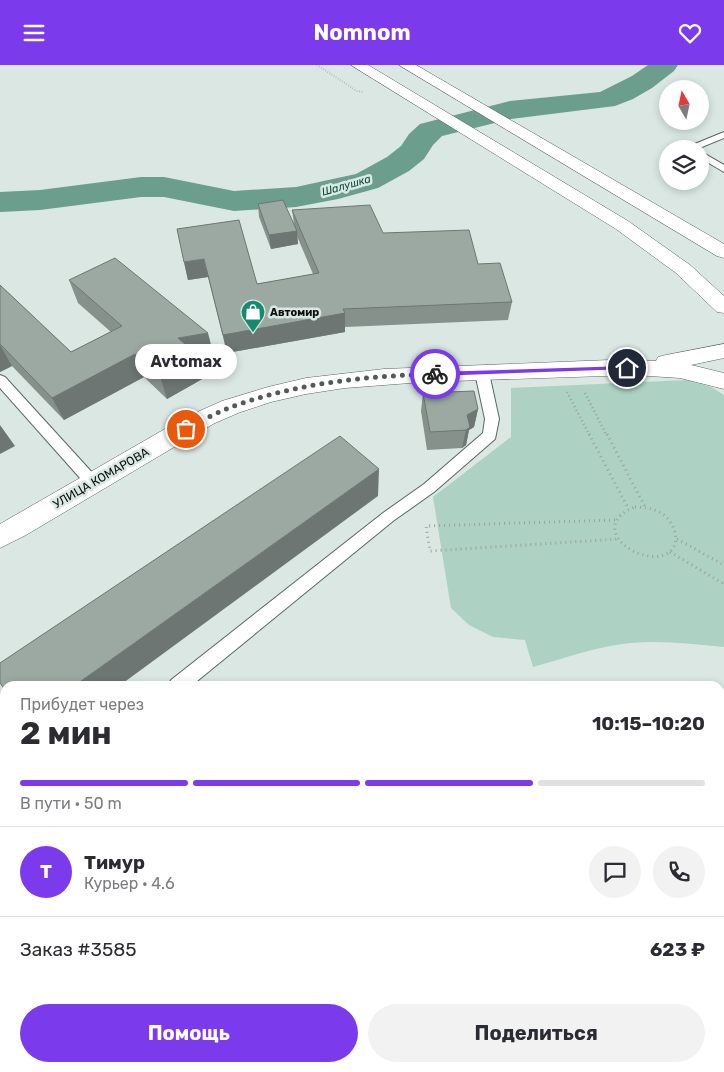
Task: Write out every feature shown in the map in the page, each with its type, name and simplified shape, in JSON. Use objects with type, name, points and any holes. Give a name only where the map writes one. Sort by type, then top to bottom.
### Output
[{"type":"main road","points":[[358,65],[541,175],[652,245],[699,282],[724,307]]},
{"type":"main road","points":[[406,65],[724,252]]},
{"type":"main road","points":[[645,367],[724,351]]},
{"type":"main road","points":[[645,367],[694,373],[724,381]]},
{"type":"main road","name":"УЛИЦА КОМАРОВА","points":[[0,537],[195,424],[230,408],[284,391],[336,381],[402,375],[645,367]]},
{"type":"lane","points":[[709,141],[724,135]]},
{"type":"lane","points":[[709,160],[724,169]]},
{"type":"lane","points":[[183,681],[388,517],[429,488],[490,435],[492,419],[482,373]]},
{"type":"lane","points":[[0,380],[93,483]]},
{"type":"path","points":[[582,385],[645,507]]},
{"type":"path","points":[[564,387],[628,508]]},
{"type":"path","points":[[645,507],[664,515],[672,522],[677,539],[675,546],[670,552],[651,557],[640,555],[626,547],[619,539],[614,528],[615,520],[619,513],[628,508],[645,507]]},
{"type":"path","points":[[615,520],[426,526],[430,551],[619,539]]},
{"type":"path","points":[[677,539],[724,565]]},
{"type":"path","points":[[670,552],[724,584]]},
{"type":"green space","points":[[687,380],[711,387],[724,395],[724,647],[666,642],[631,643],[594,650],[533,667],[525,640],[493,637],[469,625],[451,608],[433,497],[511,437],[511,388]]},
{"type":"building","points":[[283,200],[297,231],[269,235],[258,204]]},
{"type":"building","points":[[370,205],[383,233],[469,230],[478,264],[500,263],[512,302],[343,309],[345,313],[223,335],[204,259],[184,262],[177,229],[239,220],[257,284],[319,273],[292,210]]},
{"type":"building","points":[[115,258],[208,333],[178,338],[198,355],[160,376],[135,354],[52,398],[0,344],[0,285],[71,352],[122,326],[69,280]]},
{"type":"building","points":[[474,391],[478,409],[467,415],[470,427],[466,430],[430,432],[423,393]]},
{"type":"building","points":[[340,436],[379,469],[81,681],[0,681],[0,663]]},
{"type":"waterway","name":"Шалушка","points":[[0,202],[40,200],[141,187],[164,187],[234,201],[296,197],[338,189],[367,181],[398,164],[413,152],[420,140],[431,130],[510,110],[605,100],[623,93],[642,82],[665,65]]},
{"type":"way so far","points":[[186,429],[230,408],[284,391],[336,381],[435,374]]},
{"type":"place","name":"Автомир","points":[[253,333]]},
{"type":"place","name":"Avtomax","points":[[186,429]]},
{"type":"route","points":[[435,374],[627,368]]}]
